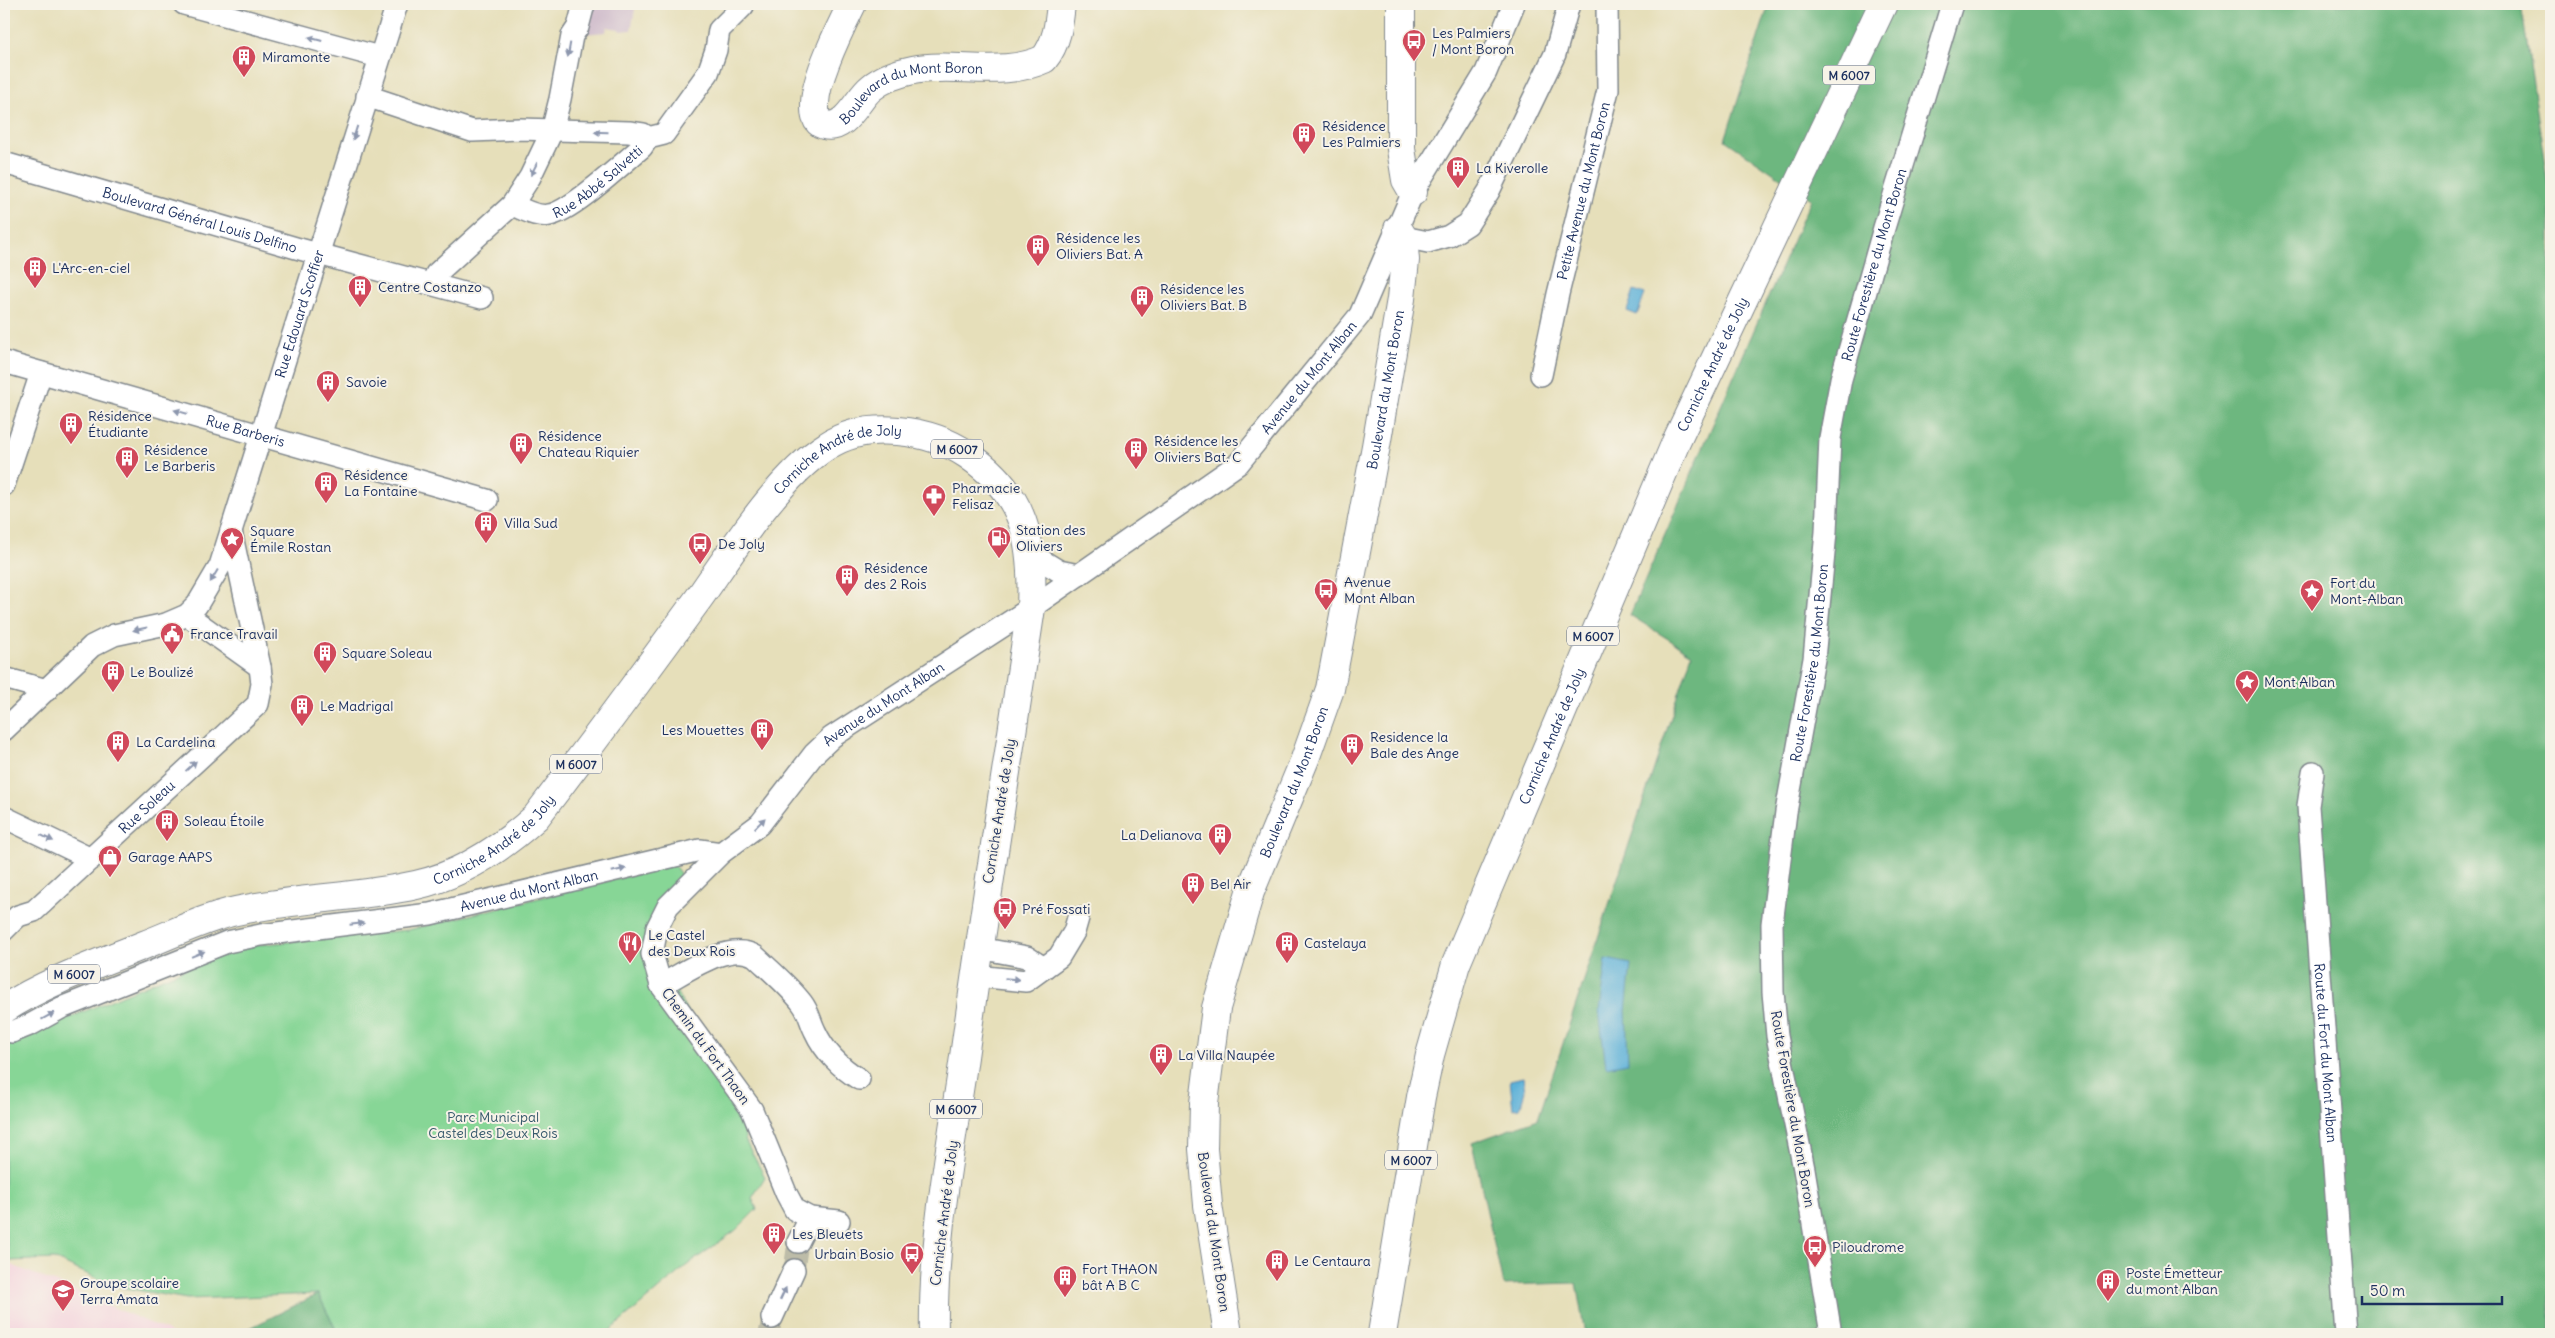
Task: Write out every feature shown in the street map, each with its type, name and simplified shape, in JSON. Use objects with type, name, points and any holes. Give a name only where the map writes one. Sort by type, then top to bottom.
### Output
[{"type":"main road","name":"Boulevard du Mont Boron","points":[[852,4],[834,39],[815,99],[817,119],[821,124],[832,127],[840,123],[871,88],[897,74],[914,70],[1018,68],[1044,59],[1054,41],[1061,4]]},
{"type":"main road","points":[[1401,4],[1401,149],[1406,180],[1413,192]]},
{"type":"main road","name":"Corniche André de Joly","points":[[1382,1334],[1421,1097],[1430,1055],[1456,964],[1679,434],[1883,4]]},
{"type":"main road","name":"Boulevard du Mont Boron","points":[[1228,1334],[1208,1204],[1203,1149],[1204,1103],[1216,1008],[1250,892],[1308,751],[1330,689],[1376,446],[1401,299],[1405,260],[1401,233]]},
{"type":"main road","name":"Corniche André de Joly","points":[[4,1009],[52,982],[210,918],[272,904],[417,885],[450,874],[512,839],[536,817],[780,488],[804,463],[828,444],[862,433],[905,430],[947,443],[964,452],[992,474],[1006,490],[1017,509],[1031,554],[1031,608],[979,948],[935,1275],[934,1334]]},
{"type":"street","points":[[184,4],[379,57]]},
{"type":"street","name":"Rue Edouard Scoffier","points":[[187,615],[197,605],[220,566],[397,4]]},
{"type":"street","points":[[432,283],[436,274],[512,205],[530,177],[552,130],[572,36],[578,26],[584,4]]},
{"type":"street","name":"Avenue du Mont Alban","points":[[4,1028],[12,1032],[62,1008],[227,942],[261,935],[430,914],[700,850],[721,854],[760,824],[814,754],[832,737],[1031,608],[1238,464],[1360,315],[1401,233],[1413,192],[1486,72],[1514,4]]},
{"type":"street","points":[[1401,233],[1428,242],[1449,236],[1468,224],[1489,191],[1555,54],[1569,4]]},
{"type":"street","name":"Petite Avenue du Mont Boron","points":[[1541,375],[1558,294],[1608,90],[1607,4]]},
{"type":"street","name":"Route Forestière du Mont Boron","points":[[1831,1334],[1804,1169],[1778,1036],[1773,992],[1772,924],[1786,812],[1814,659],[1826,532],[1830,438],[1841,379],[1884,228],[1952,4]]},
{"type":"street","name":"Rue Abbé Salvetti","points":[[512,205],[532,213],[549,216],[568,207],[642,147],[648,138],[664,134],[708,73],[716,50],[719,30],[743,6]]},
{"type":"street","points":[[367,96],[472,132],[519,129],[629,132],[643,134],[648,138]]},
{"type":"street","name":"Boulevard Général Louis Delfino","points":[[4,163],[482,298]]},
{"type":"street","name":"Rue Barberis","points":[[4,362],[487,500]]},
{"type":"street","points":[[4,484],[41,373]]},
{"type":"street","name":"Rue Soleau","points":[[4,930],[18,916],[34,911],[258,704],[262,684],[260,667],[231,530]]},
{"type":"street","points":[[1031,554],[1060,571],[1078,575]]},
{"type":"street","points":[[4,730],[92,646],[114,635],[166,624],[187,615],[260,667]]},
{"type":"street","points":[[4,678],[46,690]]},
{"type":"street","name":"Route du Fort du Mont Alban","points":[[2313,772],[2308,806],[2346,1334]]},
{"type":"street","points":[[4,817],[91,859]]},
{"type":"street","name":"Chemin du Fort Thaon","points":[[721,854],[668,906],[657,928],[652,954],[656,974],[661,985],[752,1110],[786,1193],[796,1210],[810,1218]]},
{"type":"street","points":[[976,976],[1026,981],[1059,957],[1074,932],[1078,918]]},
{"type":"street","points":[[979,948],[1027,957],[1044,968]]},
{"type":"street","points":[[661,985],[728,951],[747,951],[755,956],[801,1002],[810,1016],[820,1041],[842,1069],[859,1079]]},
{"type":"street","points":[[798,1242],[810,1218],[839,1221]]},
{"type":"street","points":[[772,1318],[794,1270]]},
{"type":"shaded area","points":[[591,4],[636,4],[631,30],[620,31],[619,29],[607,27],[606,32],[584,34]]},
{"type":"shaded area","name":"Groupe scolaire Terra Amata","points":[[4,1262],[71,1289],[175,1334],[4,1334]]},
{"type":"green space","points":[[1769,4],[2521,4],[2551,206],[2551,1334],[1585,1334],[1576,1283],[1503,1285],[1472,1143],[1538,1119],[1692,654],[1630,615],[1811,199],[1725,140]]},
{"type":"green space","name":"Parc Municipal Castel des Deux Rois","points":[[674,865],[684,879],[647,939],[739,1105],[746,1142],[765,1177],[752,1198],[757,1209],[736,1230],[686,1266],[606,1334],[338,1334],[318,1294],[187,1299],[114,1286],[54,1259],[9,1261],[4,1222],[4,1047],[213,957],[256,945],[408,930]]},
{"type":"green space","points":[[318,1294],[338,1334],[238,1334]]},
{"type":"water","points":[[1634,290],[1645,294],[1637,315],[1627,311]]},
{"type":"water","points":[[1606,959],[1631,964],[1626,1011],[1628,1063],[1606,1067],[1599,1011]]},
{"type":"water","points":[[1523,1077],[1525,1091],[1520,1108],[1513,1109],[1510,1080]]},
{"type":"tunnel","points":[[794,1270],[798,1242]]},
{"type":"tunnel","points":[[769,1334],[772,1318]]},
{"type":"place","name":"Les Palmiers / Mont Boron","points":[[1414,62]]},
{"type":"place","name":"Miramonte","points":[[244,78]]},
{"type":"place","name":"Résidence Les Palmiers","points":[[1304,155]]},
{"type":"place","name":"La Kiverolle","points":[[1458,189]]},
{"type":"place","name":"Résidence les Oliviers Bat. A","points":[[1038,267]]},
{"type":"place","name":"L'Arc-en-ciel","points":[[35,289]]},
{"type":"place","name":"Centre Costanzo","points":[[360,308]]},
{"type":"place","name":"Résidence les Oliviers Bat. B","points":[[1142,318]]},
{"type":"place","name":"Savoie","points":[[328,403]]},
{"type":"place","name":"Résidence Étudiante","points":[[71,445]]},
{"type":"place","name":"Résidence Chateau Riquier","points":[[521,465]]},
{"type":"place","name":"Résidence les Oliviers Bat. C","points":[[1136,470]]},
{"type":"place","name":"Résidence Le Barberis","points":[[127,479]]},
{"type":"place","name":"Résidence La Fontaine","points":[[326,504]]},
{"type":"place","name":"Pharmacie Felisaz","points":[[934,517]]},
{"type":"place","name":"Villa Sud","points":[[486,544]]},
{"type":"place","name":"Station des Oliviers","points":[[999,559]]},
{"type":"place","name":"Square Émile Rostan","points":[[232,560]]},
{"type":"place","name":"De Joly","points":[[700,565]]},
{"type":"place","name":"Résidence des 2 Rois","points":[[847,597]]},
{"type":"place","name":"Avenue Mont Alban","points":[[1326,611]]},
{"type":"place","name":"Fort du Mont-Alban","points":[[2312,612]]},
{"type":"place","name":"France Travail","points":[[172,655]]},
{"type":"place","name":"Square Soleau","points":[[325,674]]},
{"type":"place","name":"Le Boulizé","points":[[113,693]]},
{"type":"place","name":"Mont Alban","points":[[2247,703]]},
{"type":"place","name":"Le Madrigal","points":[[302,727]]},
{"type":"place","name":"Les Mouettes","points":[[762,751]]},
{"type":"place","name":"La Cardelina","points":[[118,763]]},
{"type":"place","name":"Residence la Bale des Ange","points":[[1352,766]]},
{"type":"place","name":"Soleau Étoile","points":[[167,842]]},
{"type":"place","name":"La Delianova","points":[[1220,856]]},
{"type":"place","name":"Garage AAPS","points":[[110,878]]},
{"type":"place","name":"Bel Air","points":[[1193,905]]},
{"type":"place","name":"Pré Fossati","points":[[1005,930]]},
{"type":"place","name":"Le Castel des Deux Rois","points":[[630,964]]},
{"type":"place","name":"Castelaya","points":[[1287,964]]},
{"type":"place","name":"La Villa Naupée","points":[[1161,1076]]},
{"type":"place","name":"Les Bleuets","points":[[774,1255]]},
{"type":"place","name":"Piloudrome","points":[[1815,1268]]},
{"type":"place","name":"Urbain Bosio","points":[[912,1275]]},
{"type":"place","name":"Le Centaura","points":[[1277,1282]]},
{"type":"place","name":"Fort THAON bât A B C","points":[[1065,1298]]},
{"type":"place","name":"Poste Émetteur du mont Alban","points":[[2108,1302]]},
{"type":"place","name":"Groupe scolaire Terra Amata","points":[[63,1312]]}]
